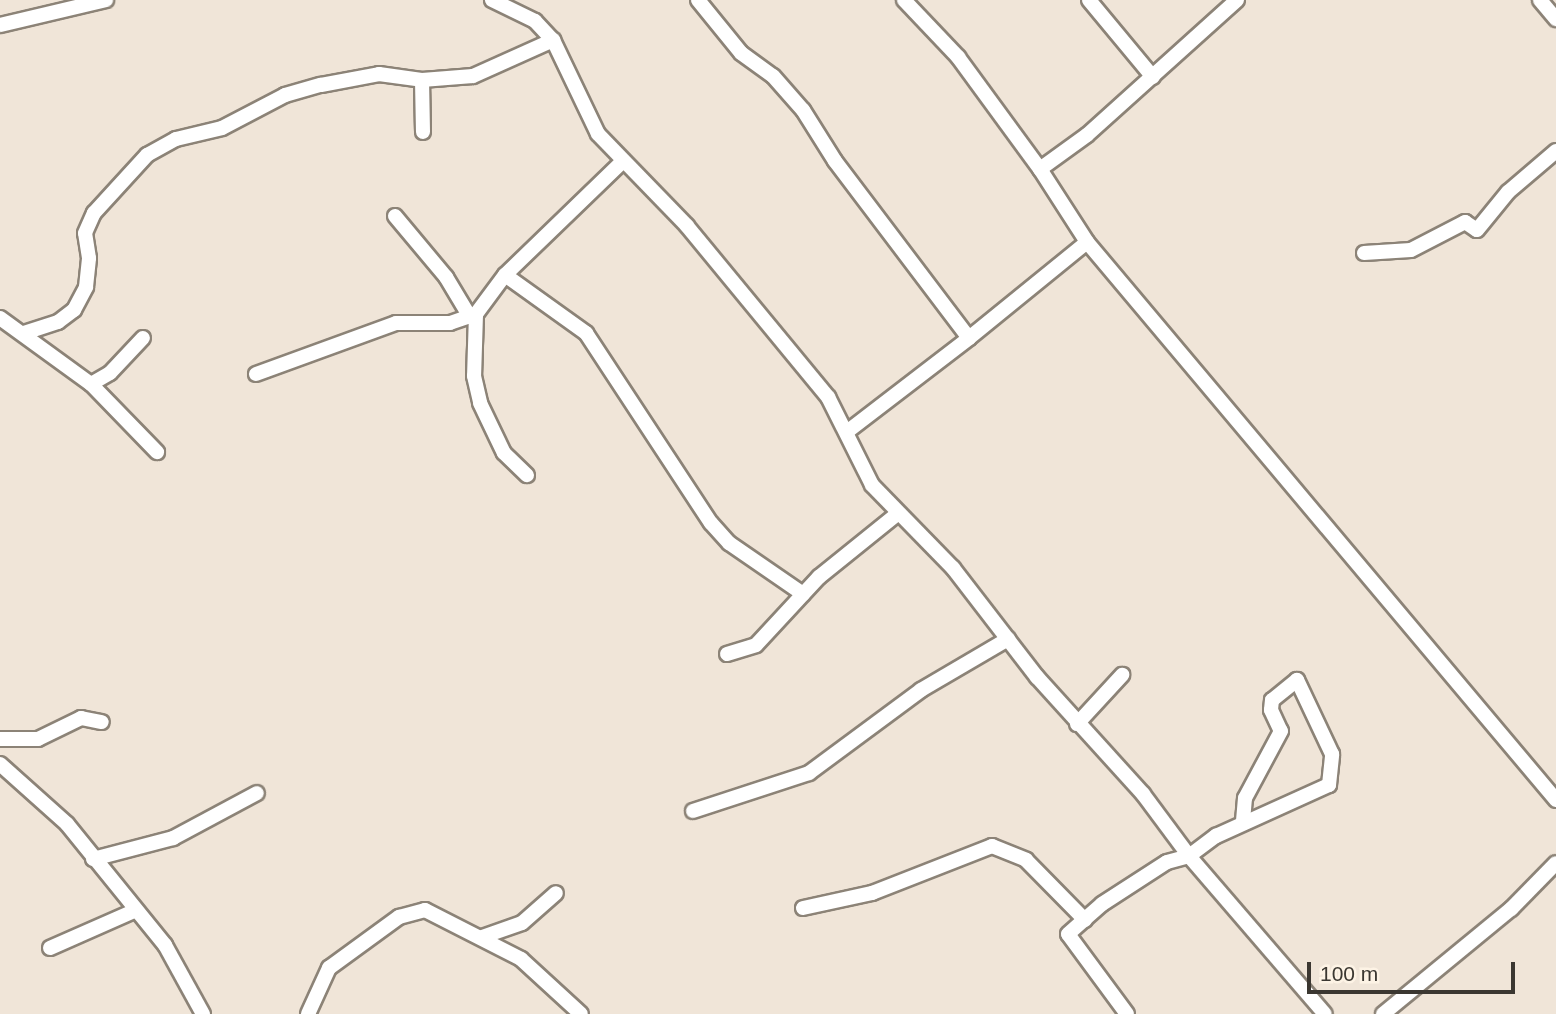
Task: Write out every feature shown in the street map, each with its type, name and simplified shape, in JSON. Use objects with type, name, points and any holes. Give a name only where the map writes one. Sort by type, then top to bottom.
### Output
[{"type":"street","points":[[0,25],[106,0]]},
{"type":"street","points":[[492,0],[535,21],[553,40],[577,98],[621,163],[687,226],[810,374],[848,431],[872,485],[897,514],[953,568],[1077,724],[1143,794],[1189,856],[1325,1014]]},
{"type":"street","points":[[698,0],[741,54],[773,76],[803,110],[835,161],[969,338]]},
{"type":"street","points":[[904,0],[958,57],[1040,169],[1087,242],[1556,800]]},
{"type":"street","points":[[1089,0],[1153,77]]},
{"type":"street","points":[[1040,169],[1153,77],[1237,0]]},
{"type":"street","points":[[1540,0],[1556,19]]},
{"type":"street","points":[[24,333],[58,322],[74,310],[86,287],[89,258],[85,233],[94,213],[147,155],[176,139],[222,128],[285,96],[321,85],[379,74],[422,80],[473,76],[553,40]]},
{"type":"street","points":[[422,80],[424,132]]},
{"type":"street","points":[[1364,253],[1411,250],[1465,222],[1477,230],[1508,192],[1556,150]]},
{"type":"street","points":[[256,374],[339,347],[396,323],[439,324],[473,316],[505,275],[621,163]]},
{"type":"street","points":[[395,216],[446,277],[473,316],[474,376],[480,403],[504,453],[527,475]]},
{"type":"street","points":[[848,431],[969,338],[1087,242]]},
{"type":"street","points":[[505,275],[586,333],[711,523],[729,543],[803,594]]},
{"type":"street","points":[[0,318],[91,384],[157,452]]},
{"type":"street","points":[[91,384],[110,373],[143,338]]},
{"type":"street","points":[[727,654],[755,645],[803,594],[862,539],[897,514]]},
{"type":"street","points":[[693,811],[809,773],[921,690],[1009,639]]},
{"type":"street","points":[[1077,724],[1122,675]]},
{"type":"street","points":[[1126,1014],[1068,934],[1167,862],[1189,856],[1243,823],[1329,785],[1332,754],[1297,680],[1272,700],[1271,710],[1281,731],[1245,798],[1243,823]]},
{"type":"street","points":[[0,739],[38,739],[80,718],[102,722]]},
{"type":"street","points":[[0,764],[67,824],[165,945],[203,1014]]},
{"type":"street","points":[[93,859],[173,838],[257,793]]},
{"type":"street","points":[[803,908],[872,893],[992,846],[1026,860],[1085,920]]},
{"type":"street","points":[[1383,1014],[1511,909],[1556,863]]},
{"type":"street","points":[[482,937],[522,923],[556,893]]},
{"type":"street","points":[[50,948],[136,910]]},
{"type":"street","points":[[308,1014],[330,968],[399,917],[425,910],[522,958],[581,1014]]}]
